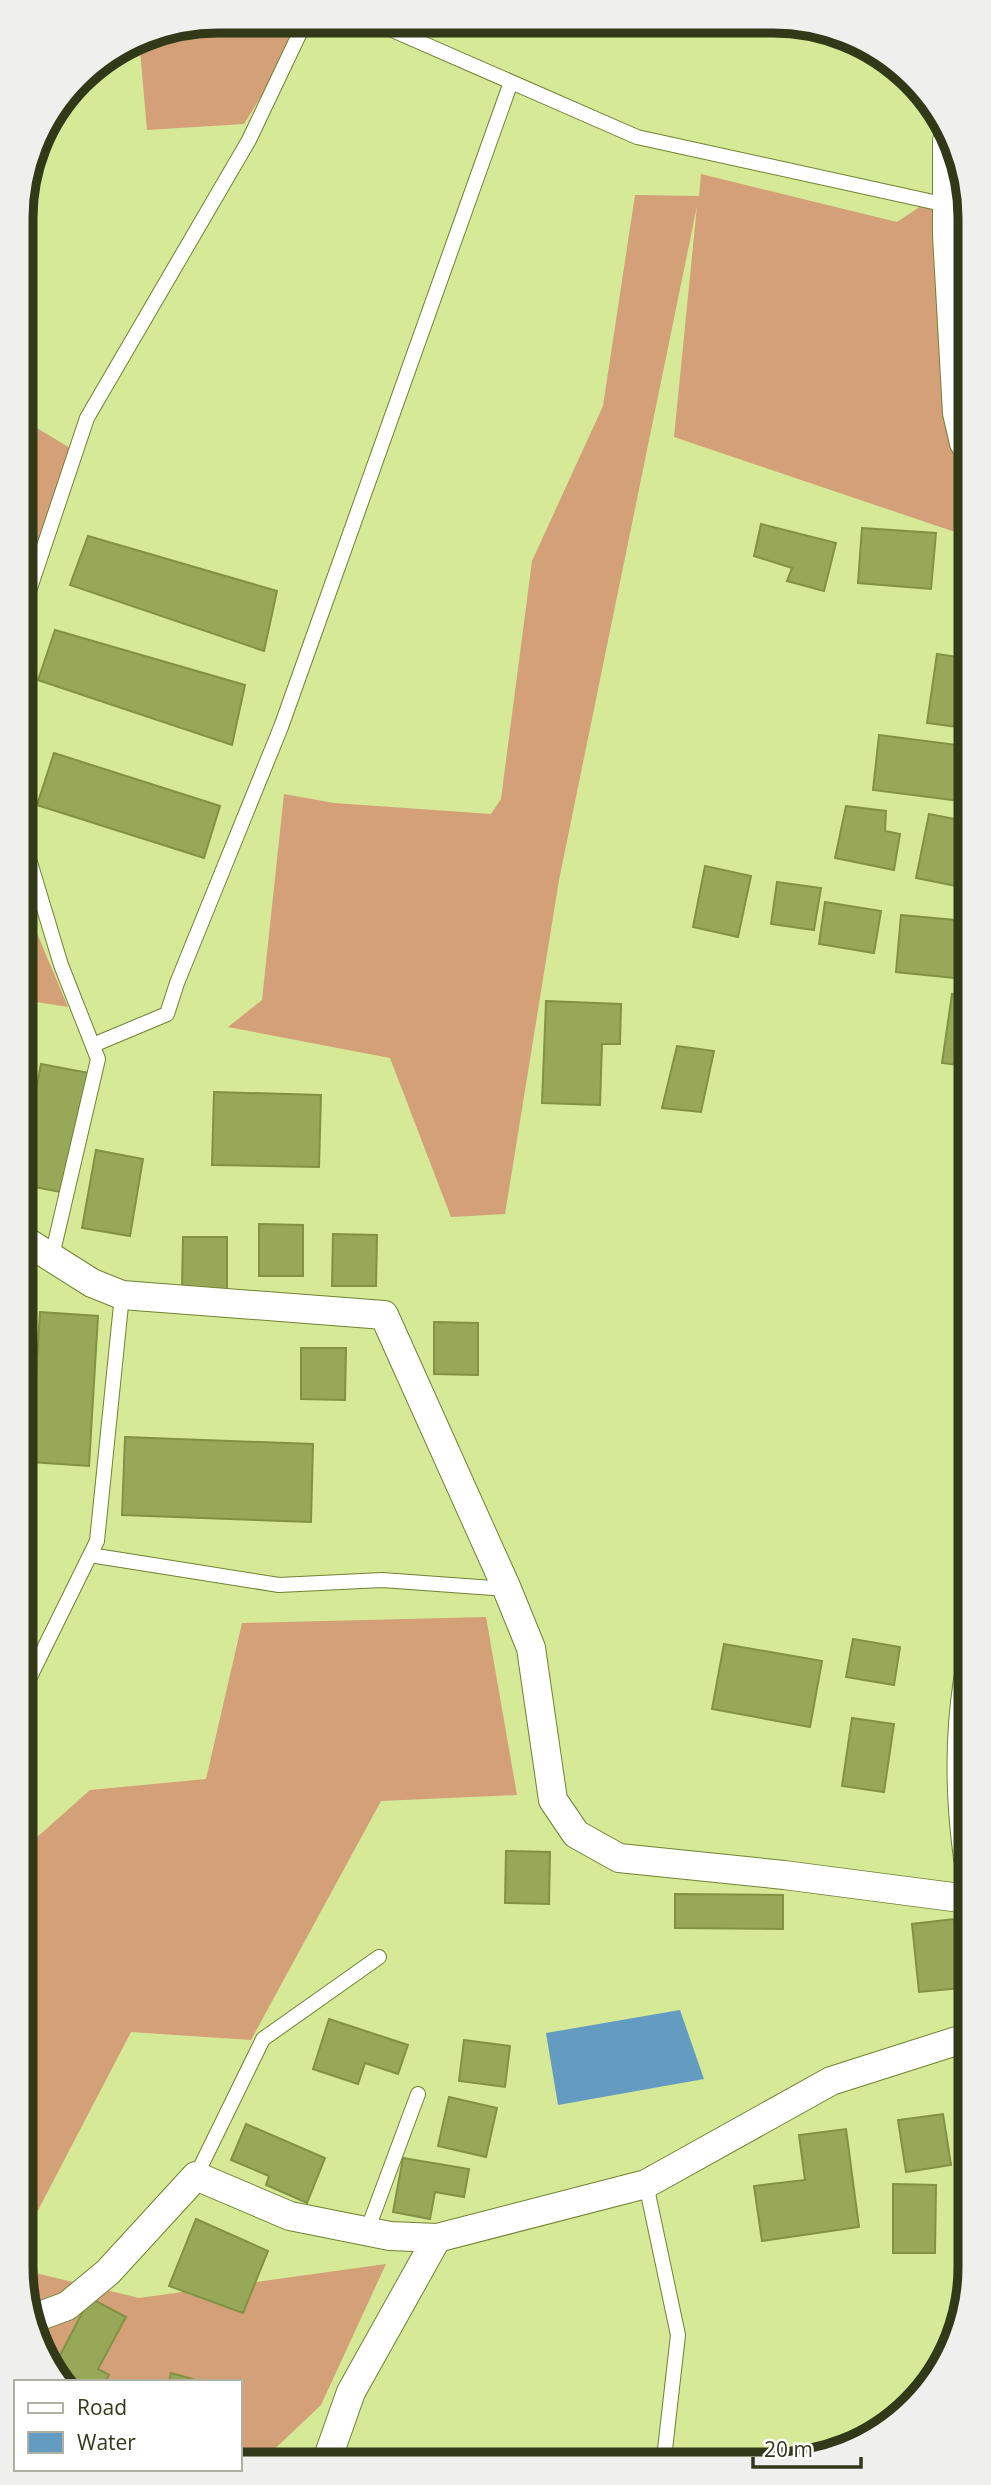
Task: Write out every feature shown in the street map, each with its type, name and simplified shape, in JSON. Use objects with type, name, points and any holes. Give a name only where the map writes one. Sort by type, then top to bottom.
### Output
[{"type":"street","points":[[947,157],[958,417]]},
{"type":"street","points":[[33,1245],[92,1283],[122,1295],[384,1315],[531,1648],[553,1800],[576,1834],[619,1858],[784,1875],[957,1898]]},
{"type":"street","points":[[40,2316],[67,2306],[108,2272],[196,2176],[290,2216],[390,2236],[437,2238],[646,2184],[831,2081],[957,2040]]},
{"type":"street","points":[[330,2452],[351,2392],[437,2238]]},
{"type":"lane","points":[[34,577],[87,418],[249,140],[299,34]]},
{"type":"lane","points":[[401,34],[637,137],[947,205]]},
{"type":"lane","points":[[93,1045],[167,1014],[177,983],[281,727],[511,82]]},
{"type":"lane","points":[[34,874],[61,965],[98,1059],[52,1256]]},
{"type":"lane","points":[[33,1670],[97,1541],[122,1295]]},
{"type":"lane","points":[[90,1555],[279,1585],[382,1580],[507,1589]]},
{"type":"lane","points":[[196,2176],[263,2039],[379,1957]]},
{"type":"lane","points":[[367,2231],[418,2094]]},
{"type":"lane","points":[[646,2184],[678,2335],[665,2452]]},
{"type":"shaded area","points":[[206,34],[300,34],[244,124],[147,130],[140,51],[170,40]]},
{"type":"shaded area","points":[[701,174],[897,222],[954,184],[958,218],[958,533],[674,437],[697,206],[559,880],[505,1214],[451,1217],[390,1058],[228,1027],[262,1000],[284,794],[334,803],[491,814],[501,799],[532,561],[603,406],[635,195],[699,196]]},
{"type":"shaded area","points":[[34,426],[70,448],[34,566]]},
{"type":"shaded area","points":[[34,925],[68,1007],[34,1002]]},
{"type":"shaded area","points":[[486,1617],[517,1795],[381,1801],[251,2040],[131,2032],[33,2223],[33,1841],[90,1790],[206,1779],[242,1623]]},
{"type":"shaded area","points":[[386,2264],[321,2405],[271,2452],[242,2452],[242,2380],[72,2380],[47,2338],[35,2291],[33,2273],[139,2298]]},
{"type":"water","points":[[680,2010],[704,2079],[558,2105],[546,2033]]},
{"type":"building","points":[[761,524],[836,543],[824,591],[787,581],[792,568],[754,556]]},
{"type":"building","points":[[862,528],[936,533],[931,589],[858,583]]},
{"type":"building","points":[[88,536],[277,591],[264,651],[70,585]]},
{"type":"building","points":[[55,630],[245,685],[232,745],[38,680]]},
{"type":"building","points":[[937,654],[958,657],[958,727],[927,723]]},
{"type":"building","points":[[879,735],[958,745],[958,801],[873,790]]},
{"type":"building","points":[[54,753],[220,806],[204,858],[37,805]]},
{"type":"building","points":[[846,806],[886,811],[885,831],[900,834],[894,870],[835,858]]},
{"type":"building","points":[[929,814],[958,820],[958,886],[916,878]]},
{"type":"building","points":[[705,866],[751,876],[738,937],[693,927]]},
{"type":"building","points":[[777,882],[821,888],[814,930],[771,924]]},
{"type":"building","points":[[825,902],[881,911],[874,953],[819,944]]},
{"type":"building","points":[[901,915],[958,920],[958,978],[896,972]]},
{"type":"building","points":[[952,994],[958,995],[958,1065],[942,1063]]},
{"type":"building","points":[[546,1001],[621,1004],[620,1044],[602,1044],[600,1105],[542,1103]]},
{"type":"building","points":[[677,1046],[714,1051],[701,1112],[662,1108]]},
{"type":"building","points":[[41,1064],[89,1073],[66,1193],[34,1187],[34,1102]]},
{"type":"building","points":[[214,1092],[321,1095],[319,1167],[212,1165]]},
{"type":"building","points":[[96,1150],[143,1159],[130,1236],[82,1228]]},
{"type":"building","points":[[259,1224],[303,1225],[303,1276],[259,1276]]},
{"type":"building","points":[[333,1234],[377,1235],[376,1286],[332,1286]]},
{"type":"building","points":[[183,1237],[227,1237],[227,1289],[182,1289]]},
{"type":"building","points":[[40,1312],[98,1316],[89,1466],[33,1462]]},
{"type":"building","points":[[434,1322],[478,1323],[478,1375],[434,1374]]},
{"type":"building","points":[[301,1348],[346,1348],[345,1400],[301,1399]]},
{"type":"building","points":[[125,1437],[313,1444],[311,1522],[122,1515]]},
{"type":"building","points":[[853,1639],[900,1647],[894,1685],[846,1677]]},
{"type":"building","points":[[724,1644],[822,1661],[810,1727],[712,1709]]},
{"type":"building","points":[[852,1718],[894,1724],[884,1792],[842,1786]]},
{"type":"building","points":[[506,1851],[550,1852],[549,1904],[505,1903]]},
{"type":"building","points":[[675,1894],[783,1895],[783,1929],[675,1928]]},
{"type":"building","points":[[954,1919],[957,1988],[919,1992],[912,1924]]},
{"type":"building","points":[[329,2019],[408,2045],[398,2074],[365,2063],[358,2084],[313,2069]]},
{"type":"building","points":[[464,2040],[510,2046],[505,2087],[459,2081]]},
{"type":"building","points":[[449,2097],[497,2108],[486,2157],[438,2146]]},
{"type":"building","points":[[943,2114],[951,2165],[906,2172],[898,2120]]},
{"type":"building","points":[[246,2124],[325,2158],[307,2203],[266,2185],[269,2176],[231,2160]]},
{"type":"building","points":[[846,2129],[859,2227],[762,2241],[754,2186],[805,2180],[799,2135]]},
{"type":"building","points":[[403,2158],[469,2169],[464,2197],[435,2192],[430,2219],[393,2212]]},
{"type":"building","points":[[893,2184],[936,2185],[935,2253],[893,2253]]},
{"type":"building","points":[[196,2219],[268,2251],[243,2313],[169,2286]]},
{"type":"building","points":[[90,2298],[126,2317],[98,2369],[109,2375],[106,2380],[72,2380],[58,2359]]},
{"type":"building","points":[[171,2373],[196,2380],[169,2380]]}]
